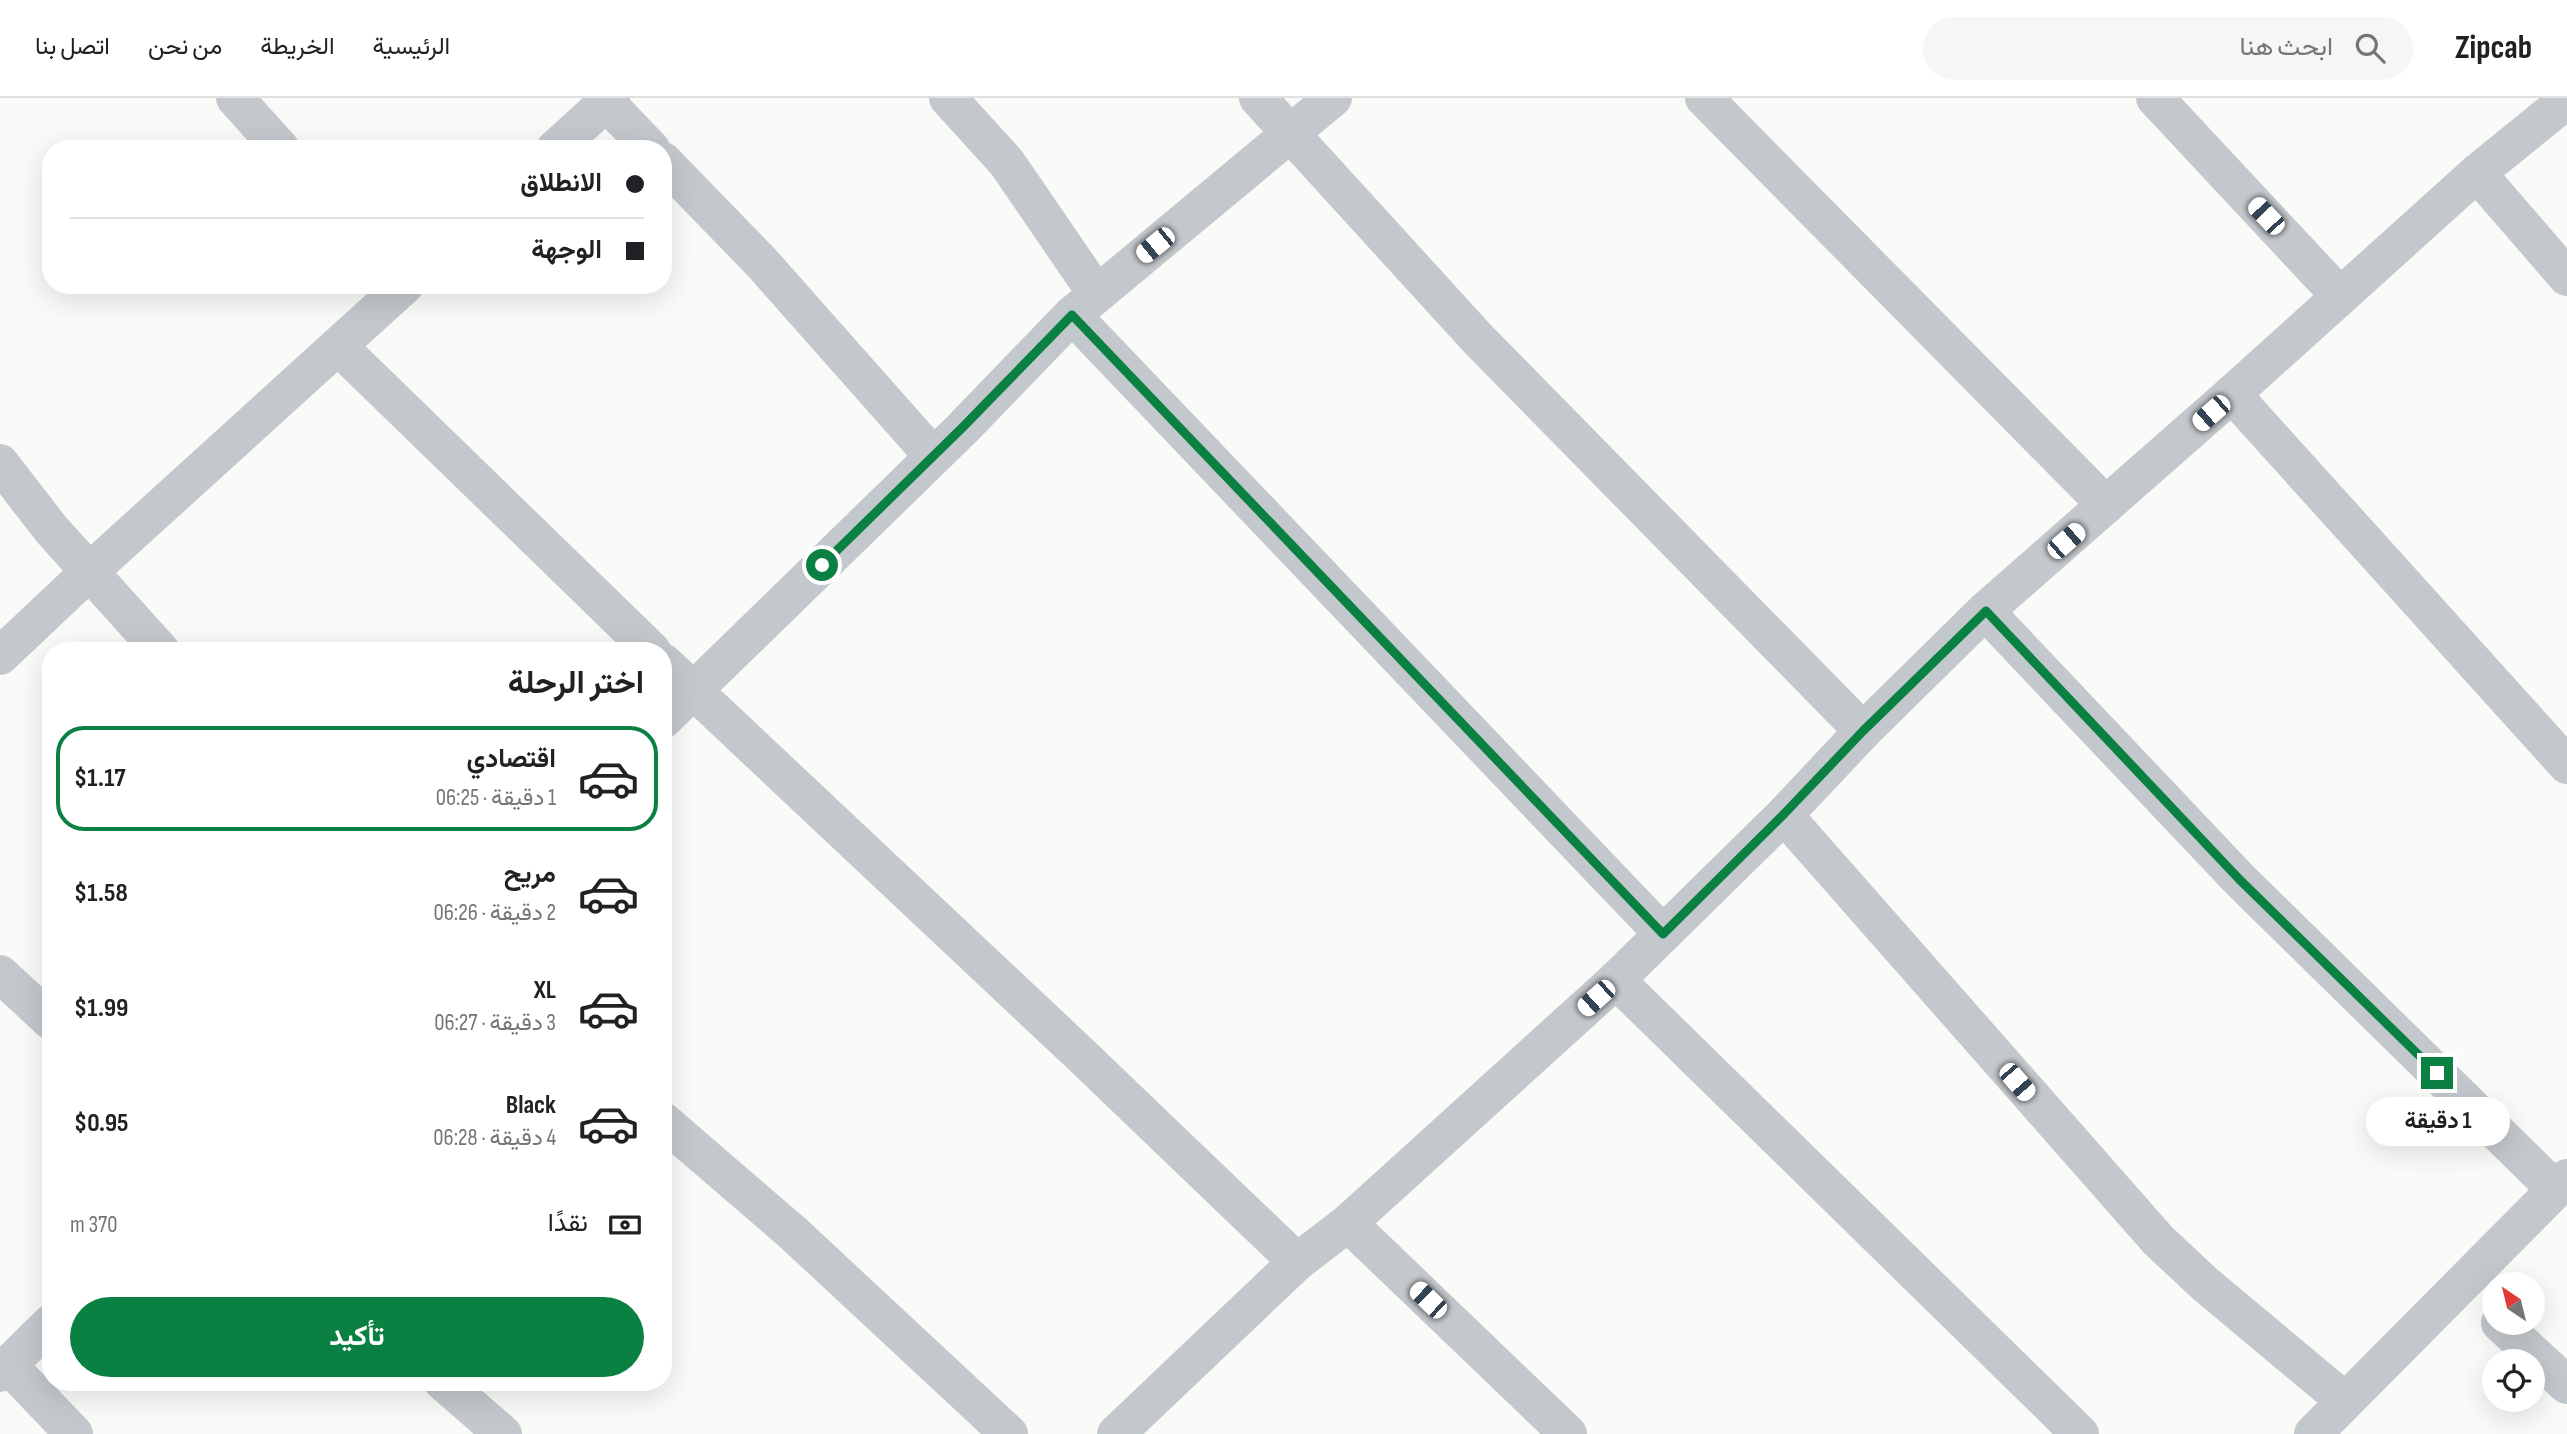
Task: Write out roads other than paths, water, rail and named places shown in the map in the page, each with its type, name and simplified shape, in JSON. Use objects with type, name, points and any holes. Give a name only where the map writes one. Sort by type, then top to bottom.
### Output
[{"type":"street","points":[[235,98],[273,140]]},
{"type":"street","points":[[948,98],[1007,163],[1084,304],[1663,934]]},
{"type":"street","points":[[1258,98],[1477,338],[1863,731]]},
{"type":"street","points":[[672,711],[1084,304],[1333,98]]},
{"type":"street","points":[[1704,98],[2106,505]]},
{"type":"street","points":[[2155,98],[2340,296]]},
{"type":"street","points":[[565,140],[608,100],[643,140]]},
{"type":"street","points":[[1116,1434],[1297,1262],[1348,1223],[1616,980],[1986,611],[2232,394],[2553,104]]},
{"type":"street","points":[[672,170],[762,263],[933,456]]},
{"type":"street","points":[[2477,173],[2567,277]]},
{"type":"street","points":[[0,656],[395,294]]},
{"type":"street","points":[[338,346],[643,642]]},
{"type":"street","points":[[2232,394],[2567,765]]},
{"type":"street","points":[[0,463],[51,529],[153,642]]},
{"type":"street","points":[[1986,611],[2239,879],[2561,1184],[2313,1434]]},
{"type":"street","points":[[672,671],[1297,1262]]},
{"type":"street","points":[[1784,814],[2158,1240],[2205,1284],[2345,1401]]},
{"type":"street","points":[[0,974],[42,1013]]},
{"type":"street","points":[[1616,980],[2080,1434]]},
{"type":"street","points":[[672,1129],[793,1233],[1009,1434]]},
{"type":"street","points":[[1348,1223],[1568,1434]]},
{"type":"street","points":[[2460,1285],[2482,1306]]},
{"type":"street","points":[[42,1332],[4,1369],[74,1434]]},
{"type":"street","points":[[2513,1335],[2567,1385]]},
{"type":"street","points":[[453,1391],[503,1434]]}]
